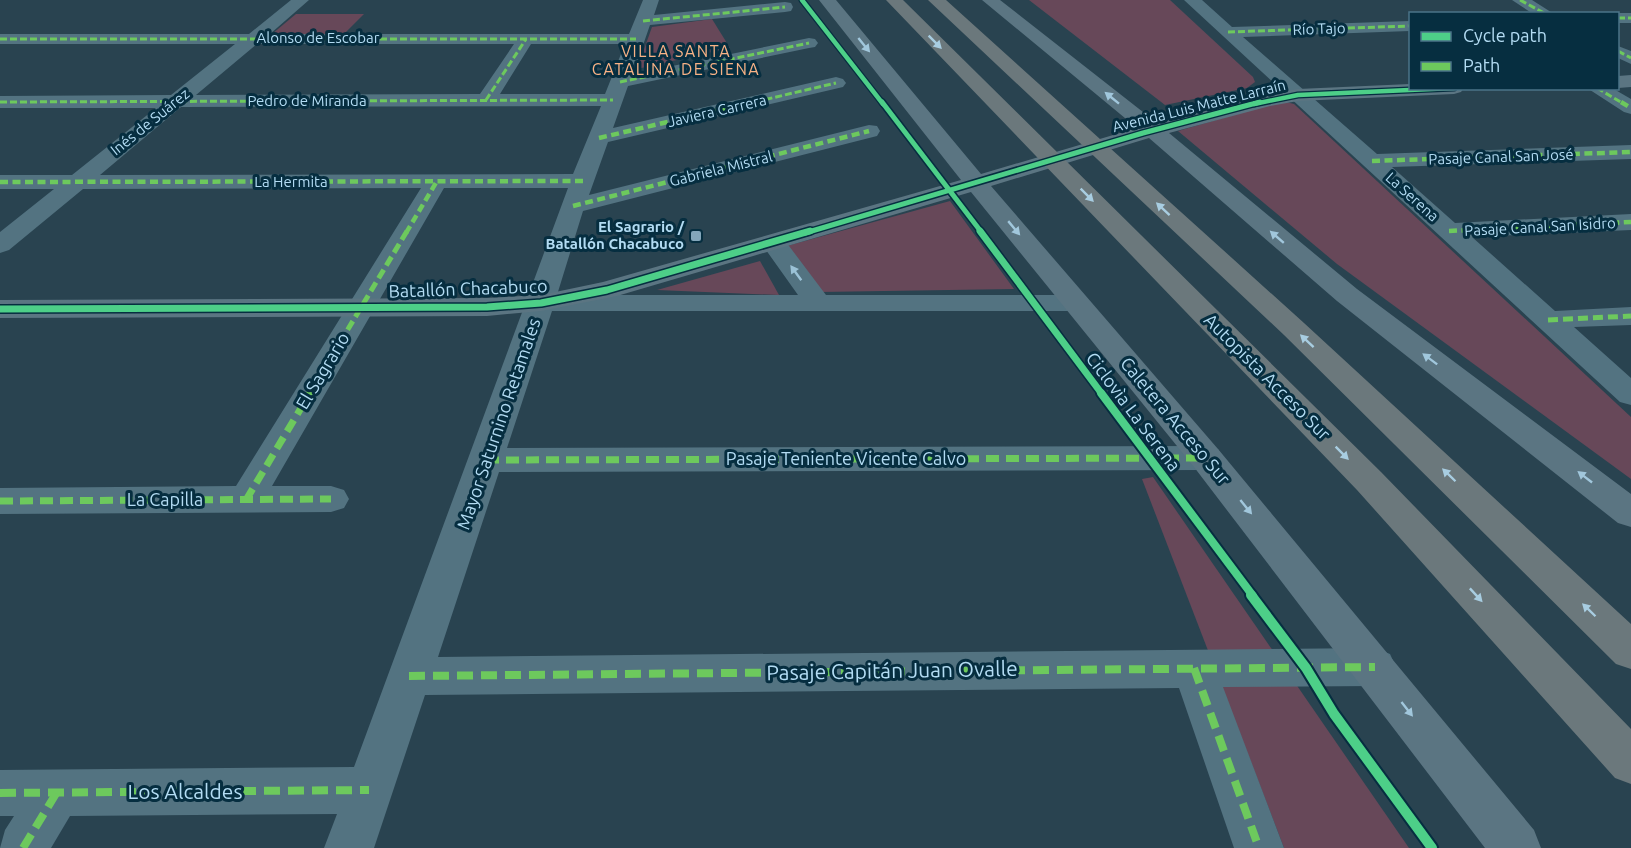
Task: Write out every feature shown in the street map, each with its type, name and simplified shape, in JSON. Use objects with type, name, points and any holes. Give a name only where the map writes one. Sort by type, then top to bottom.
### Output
[{"type":"highway","name":"Autopista Acceso Sur","points":[[894,0],[1369,481],[1631,762]]},
{"type":"highway","points":[[936,0],[1354,385],[1631,651]]},
{"type":"main road","name":"Caletera Acceso Sur","points":[[827,0],[984,181],[1076,303],[1206,458],[1375,667],[1516,848]]},
{"type":"main road","points":[[990,0],[1347,295],[1631,513]]},
{"type":"main road","name":"Avenida Luis Matte Larraín","points":[[984,181],[1148,131],[1269,100],[1298,95],[1409,90]]},
{"type":"main road","name":"Batallón Chacabuco","points":[[0,309],[361,308],[542,303],[587,296],[984,181]]},
{"type":"street","name":"Inés de Suárez","points":[[0,245],[301,0]]},
{"type":"street","name":"La Serena","points":[[1192,0],[1631,394]]},
{"type":"street","points":[[1520,0],[1542,12]]},
{"type":"street","name":"Alonso de Escobar","points":[[0,39],[526,39],[643,20],[785,8]]},
{"type":"street","name":"Mayor Saturnino Retamales","points":[[349,848],[542,303],[547,278],[643,20]]},
{"type":"street","name":"Río Tajo","points":[[1228,32],[1409,26]]},
{"type":"street","points":[[486,100],[526,39]]},
{"type":"street","name":"Pedro de Miranda","points":[[0,102],[486,100],[617,91],[809,43]]},
{"type":"street","name":"Javiera Carrera","points":[[599,138],[836,83]]},
{"type":"street","points":[[1601,90],[1631,108]]},
{"type":"street","name":"Gabriela Mistral","points":[[573,206],[869,131]]},
{"type":"street","name":"Pasaje Canal San José","points":[[1372,161],[1631,152]]},
{"type":"street","name":"El Sagrario","points":[[246,500],[437,181]]},
{"type":"street","name":"La Hermita","points":[[0,182],[583,181]]},
{"type":"street","name":"Pasaje Canal San Isidro","points":[[1449,231],[1631,222]]},
{"type":"street","points":[[774,243],[818,303]]},
{"type":"street","name":"Batallón Chacabuco","points":[[542,303],[1076,303]]},
{"type":"street","points":[[1548,320],[1631,316]]},
{"type":"street","name":"Pasaje Teniente Vicente Calvo","points":[[486,460],[1206,458]]},
{"type":"street","name":"La Capilla","points":[[0,501],[331,499]]},
{"type":"street","name":"Pasaje Capitán Juan Ovalle","points":[[409,676],[1375,667]]},
{"type":"street","points":[[1194,668],[1258,848]]},
{"type":"street","name":"Los Alcaldes","points":[[0,793],[369,790]]},
{"type":"street","points":[[23,848],[57,792]]},
{"type":"shaded area","points":[[1029,0],[1170,0],[1253,77],[1255,82],[1247,88],[1165,105]]},
{"type":"shaded area","points":[[296,14],[364,14],[344,34],[272,34]]},
{"type":"shaded area","points":[[712,19],[730,48],[637,69],[652,27]]},
{"type":"shaded area","points":[[1282,101],[1294,104],[1631,417],[1631,479],[1337,264],[1178,131]]},
{"type":"shaded area","points":[[950,201],[1014,289],[820,292],[783,247]]},
{"type":"shaded area","points":[[760,261],[779,295],[657,290]]},
{"type":"shaded area","points":[[1153,477],[1409,848],[1284,848],[1142,479]]},
{"type":"marked path","points":[[1520,0],[1542,12]]},
{"type":"marked path","points":[[643,21],[785,7]]},
{"type":"marked path","points":[[1619,18],[1631,18]]},
{"type":"marked path","points":[[1228,32],[1409,26]]},
{"type":"marked path","points":[[0,39],[636,39]]},
{"type":"marked path","points":[[486,100],[526,39]]},
{"type":"marked path","points":[[620,82],[809,43]]},
{"type":"marked path","points":[[1619,52],[1631,58]]},
{"type":"marked path","points":[[599,138],[836,83]]},
{"type":"marked path","points":[[1600,90],[1631,108]]},
{"type":"marked path","points":[[0,102],[613,100]]},
{"type":"marked path","points":[[573,206],[869,131]]},
{"type":"marked path","points":[[1372,161],[1631,152]]},
{"type":"marked path","points":[[246,500],[437,181]]},
{"type":"marked path","points":[[0,182],[583,181]]},
{"type":"marked path","points":[[1449,231],[1631,222]]},
{"type":"marked path","points":[[1548,320],[1631,316]]},
{"type":"marked path","points":[[486,460],[1206,458]]},
{"type":"marked path","points":[[0,501],[331,499]]},
{"type":"marked path","points":[[409,676],[1375,667]]},
{"type":"marked path","points":[[1194,668],[1259,848]]},
{"type":"marked path","points":[[0,793],[369,790]]},
{"type":"marked path","points":[[23,848],[57,792]]},
{"type":"cycle path","name":"Ciclovìa La Serena","points":[[802,0],[939,176],[1150,458],[1306,668],[1334,714],[1432,848]]},
{"type":"cycle path","points":[[0,309],[487,307],[541,303],[607,290],[1143,133],[1269,100],[1298,95],[1409,90]]},
{"type":"place","name":"El Sagrario / Batallón Chacabuco","points":[[696,236]]},
{"type":"district","name":"VILLA SANTA CATALINA DE SIENA","points":[[676,60]]}]
